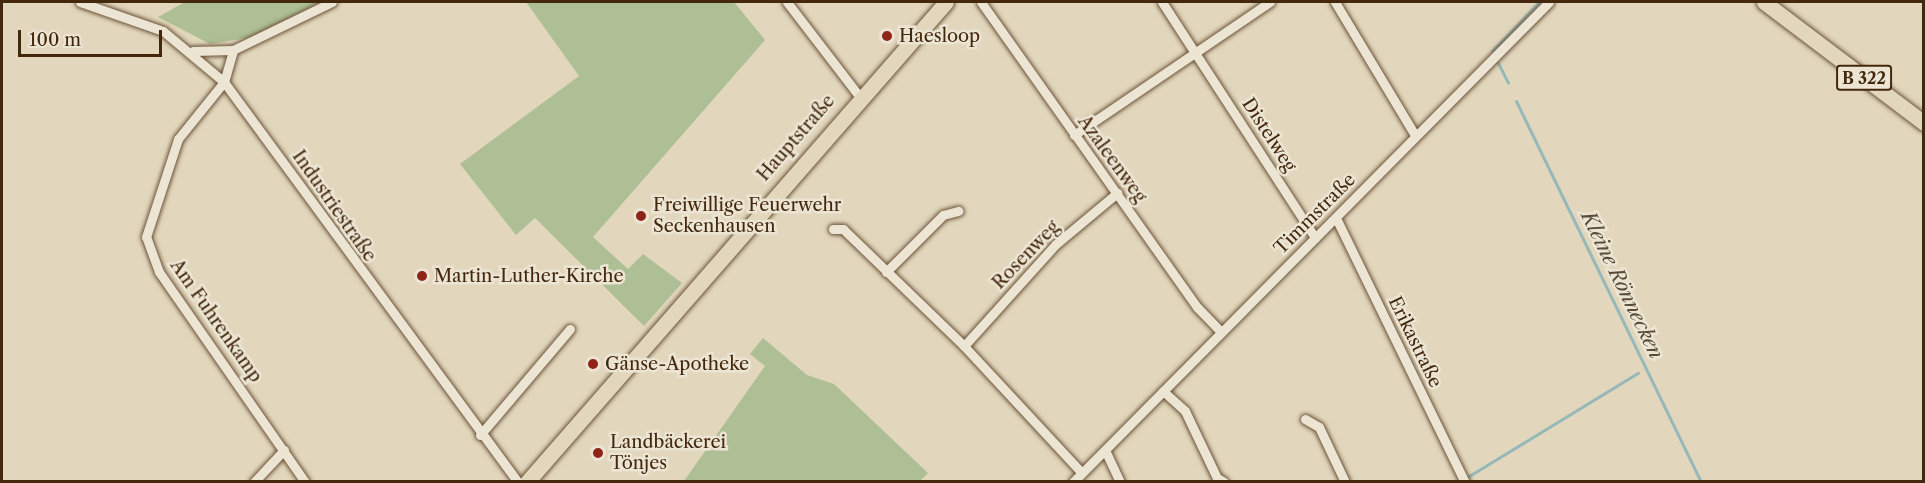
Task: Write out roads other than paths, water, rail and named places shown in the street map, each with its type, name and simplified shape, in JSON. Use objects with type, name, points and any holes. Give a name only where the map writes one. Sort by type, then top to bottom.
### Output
[{"type":"main road","name":"Hauptstraße","points":[[907,40],[934,2]]},
{"type":"main road","name":"Hauptstraße","points":[[527,482],[907,40],[946,2]]},
{"type":"main road","name":"B 322","points":[[1764,2],[1923,123]]},
{"type":"street","name":"Industriestraße","points":[[80,2],[163,31],[192,51],[224,82],[480,435],[518,482]]},
{"type":"street","points":[[192,51],[233,50],[332,2]]},
{"type":"street","points":[[787,2],[859,96]]},
{"type":"street","name":"Azaleenweg","points":[[981,2],[1197,307],[1221,332]]},
{"type":"street","name":"Distelweg","points":[[1162,2],[1315,238]]},
{"type":"street","points":[[1074,135],[1194,51],[1270,2]]},
{"type":"street","points":[[1335,2],[1415,135]]},
{"type":"street","name":"Timmstraße","points":[[1073,482],[1549,2]]},
{"type":"street","points":[[224,82],[233,50]]},
{"type":"street","name":"Am Fuhrenkamp","points":[[224,82],[178,139],[146,237],[159,272],[305,482]]},
{"type":"street","name":"Rosenweg","points":[[964,346],[1056,244],[1117,193]]},
{"type":"street","points":[[886,272],[943,215],[958,211]]},
{"type":"street","name":"Erikastraße","points":[[1336,218],[1464,481]]},
{"type":"street","points":[[833,229],[843,229],[964,346],[1082,473]]},
{"type":"street","points":[[480,435],[570,329]]},
{"type":"street","points":[[1163,391],[1185,411],[1217,478],[1224,482]]},
{"type":"street","points":[[1305,419],[1319,427],[1345,482]]},
{"type":"street","points":[[254,482],[284,450]]},
{"type":"street","points":[[1105,450],[1120,482]]},
{"type":"waterway","name":"Kleine Rönnecken","points":[[1492,51],[1539,2]]},
{"type":"waterway","points":[[1498,63],[1508,83]]},
{"type":"waterway","name":"Kleine Rönnecken","points":[[1516,101],[1701,482]]},
{"type":"waterway","points":[[1469,476],[1638,373]]},
{"type":"place","name":"Haesloop","points":[[887,36]]},
{"type":"place","name":"Freiwillige Feuerwehr Seckenhausen","points":[[641,216]]},
{"type":"place","name":"Martin-Luther-Kirche","points":[[422,276]]},
{"type":"place","name":"Gänse-Apotheke","points":[[593,364]]},
{"type":"place","name":"Landbäckerei Tönjes","points":[[598,453]]}]
